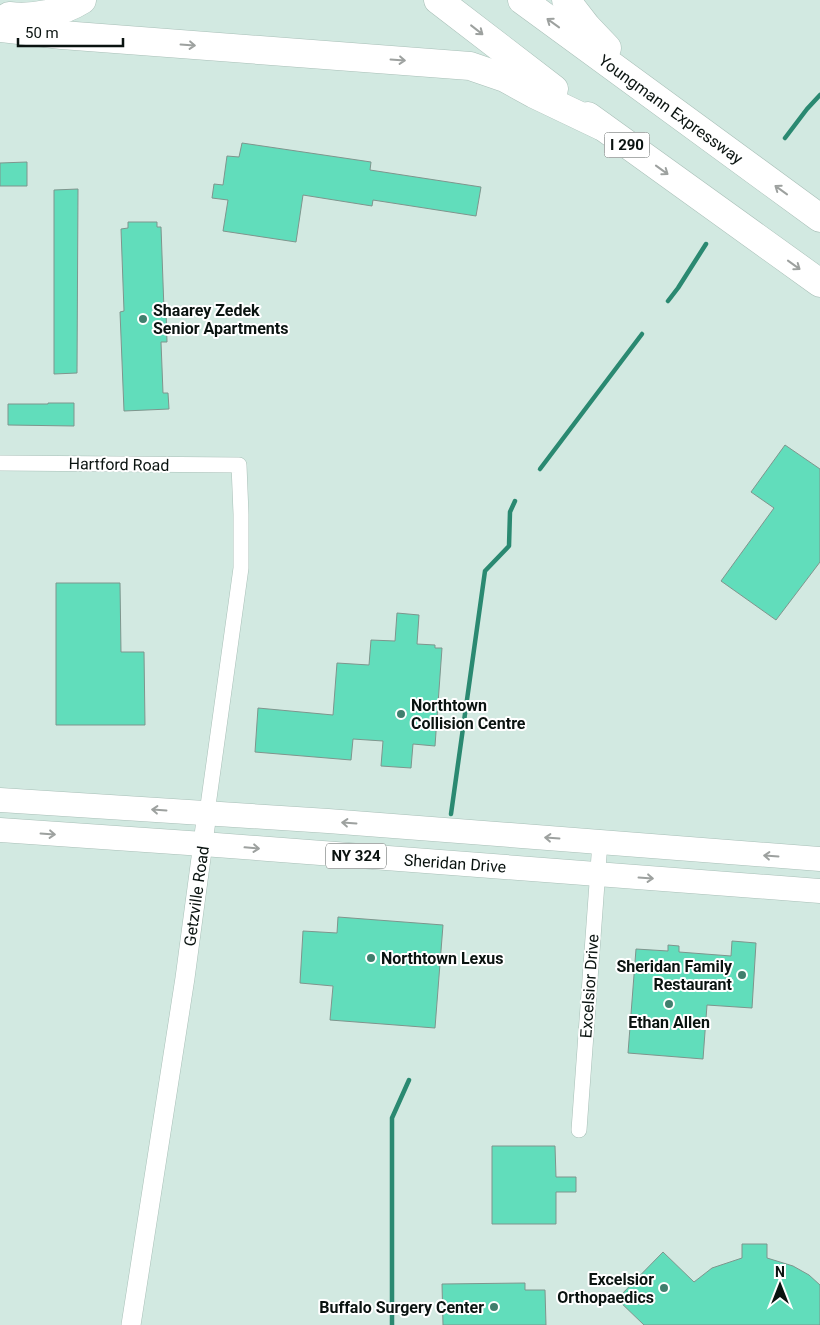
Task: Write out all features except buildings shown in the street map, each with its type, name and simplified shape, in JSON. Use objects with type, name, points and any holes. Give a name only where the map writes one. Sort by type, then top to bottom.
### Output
[{"type":"highway","points":[[0,14],[10,17],[26,17],[44,14],[70,7],[82,0]]},
{"type":"highway","name":"I 290","points":[[438,0],[601,126],[820,283]]},
{"type":"highway","name":"Youngmann Expressway","points":[[522,0],[820,218]]},
{"type":"highway","points":[[566,0],[587,27],[662,104]]},
{"type":"highway","points":[[0,28],[62,35],[470,66],[505,78],[601,126]]},
{"type":"main road","name":"Sheridan Drive","points":[[0,800],[207,813],[820,859]]},
{"type":"main road","name":"Sheridan Drive","points":[[0,830],[820,891]]},
{"type":"street","name":"Hartford Road","points":[[0,463],[239,465]]},
{"type":"street","name":"Getzville Road","points":[[131,1325],[185,978],[241,568],[239,465]]},
{"type":"street","name":"Excelsior Drive","points":[[579,1130],[600,842]]},
{"type":"waterway","points":[[785,138],[820,95]]},
{"type":"waterway","points":[[668,301],[706,244]]},
{"type":"waterway","points":[[540,469],[642,334]]},
{"type":"waterway","points":[[451,814],[485,571],[509,546],[510,512],[515,501]]},
{"type":"waterway","points":[[392,1325],[392,1118],[409,1080]]},
{"type":"place","name":"Shaarey Zedek Senior Apartments","points":[[143,319]]},
{"type":"place","name":"Northtown Collision Centre","points":[[401,714]]},
{"type":"place","name":"Northtown Lexus","points":[[371,958]]},
{"type":"place","name":"Sheridan Family Restaurant","points":[[742,975]]},
{"type":"place","name":"Ethan Allen","points":[[669,1004]]},
{"type":"place","name":"Excelsior Orthopaedics","points":[[664,1288]]},
{"type":"place","name":"Buffalo Surgery Center","points":[[494,1307]]}]
